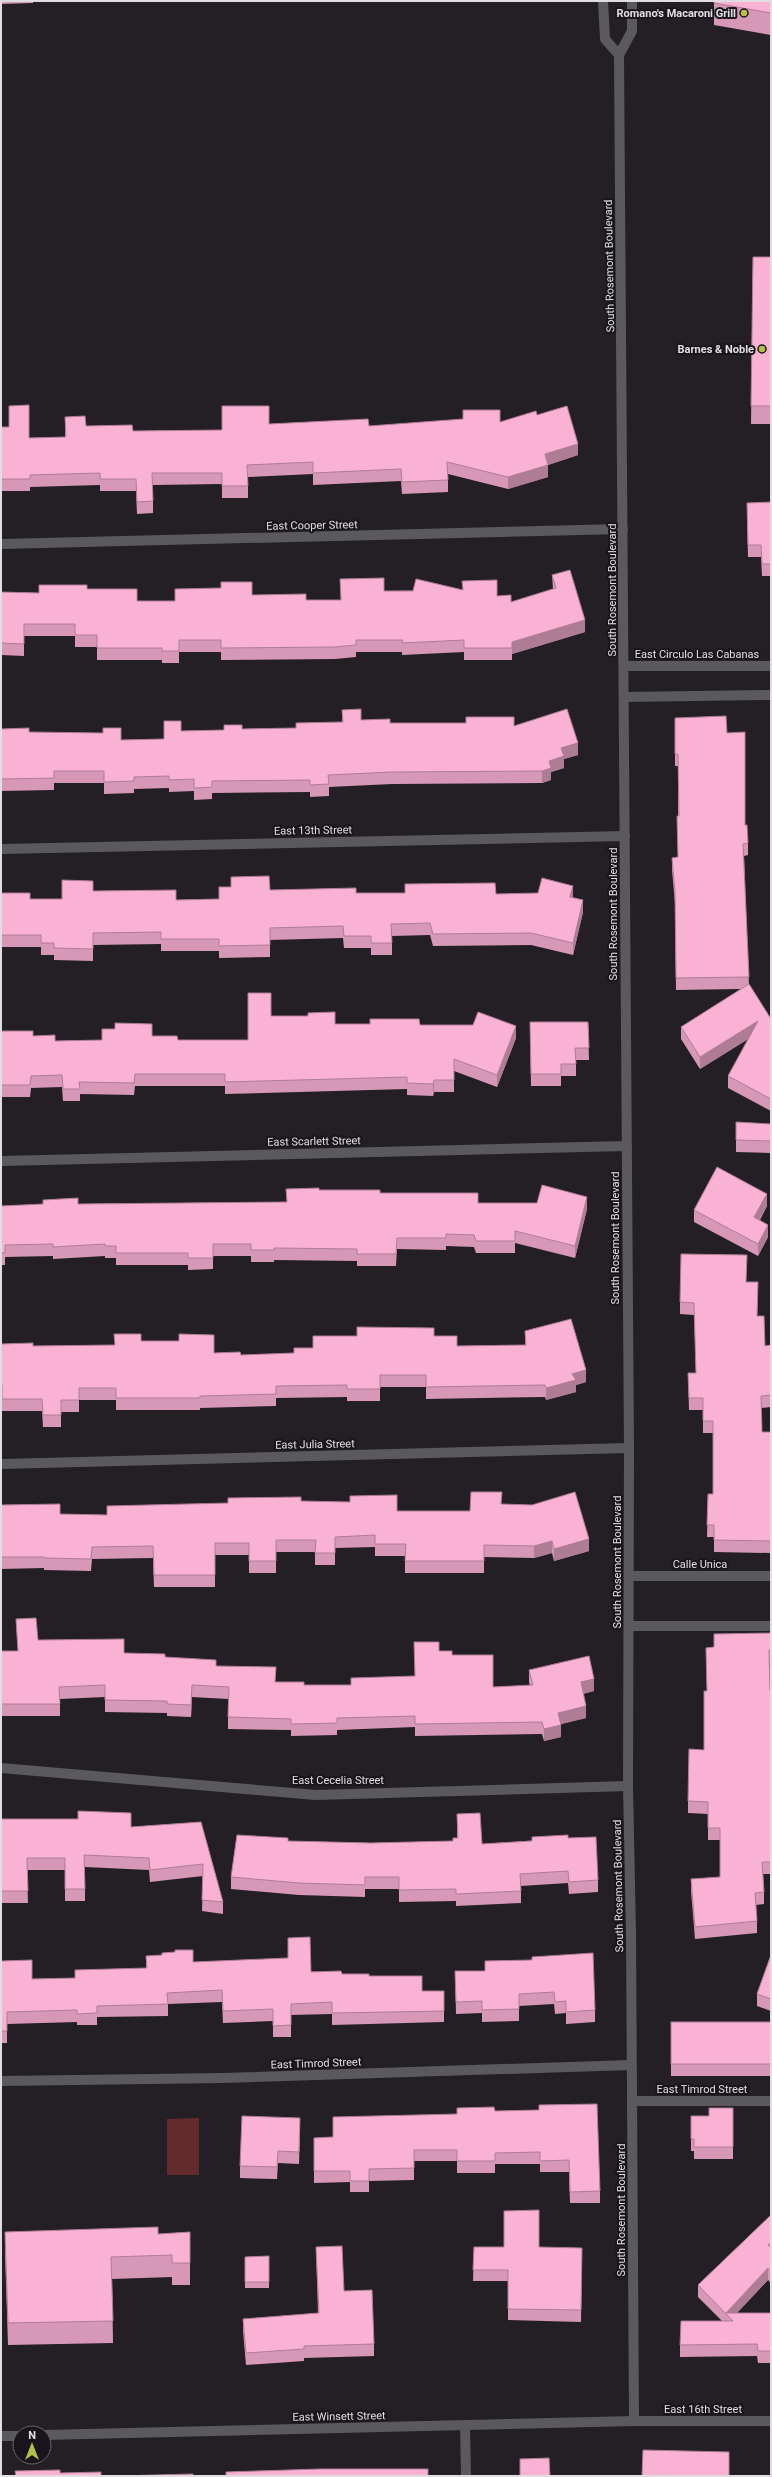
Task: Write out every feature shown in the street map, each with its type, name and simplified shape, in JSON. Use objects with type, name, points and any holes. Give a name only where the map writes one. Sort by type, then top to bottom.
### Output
[{"type":"street","points":[[603,1],[605,39],[619,55]]},
{"type":"street","name":"South Rosemont Boulevard","points":[[632,1],[632,31],[619,55],[630,1626],[628,1786],[634,2421]]},
{"type":"street","name":"East Cooper Street","points":[[1,544],[623,529]]},
{"type":"street","name":"East Circulo Las Cabanas","points":[[624,666],[771,666]]},
{"type":"street","points":[[624,697],[771,695]]},
{"type":"street","name":"East 13th Street","points":[[1,849],[625,836]]},
{"type":"street","name":"East Scarlett Street","points":[[1,1161],[627,1146]]},
{"type":"street","name":"East Julia Street","points":[[1,1464],[629,1448]]},
{"type":"street","name":"Calle Unica","points":[[629,1576],[771,1576]]},
{"type":"street","points":[[630,1626],[771,1626]]},
{"type":"street","name":"East Cecelia Street","points":[[1,1768],[316,1795],[628,1786]]},
{"type":"street","name":"East Timrod Street","points":[[1,2081],[223,2078],[631,2065]]},
{"type":"street","name":"East Timrod Street","points":[[632,2101],[771,2101]]},
{"type":"street","name":"East 16th Street","points":[[634,2421],[771,2421]]},
{"type":"street","name":"East Winsett Street","points":[[52,2435],[634,2421]]},
{"type":"street","points":[[465,2425],[466,2476]]},
{"type":"street","points":[[1,2436],[12,2436]]},
{"type":"shaded area","points":[[199,2118],[199,2175],[167,2175],[167,2119]]},
{"type":"building","points":[[714,1],[771,1],[771,13],[714,3]]},
{"type":"building","name":"Barnes & Noble","points":[[753,257],[771,257],[771,406],[751,406]]},
{"type":"building","points":[[29,405],[29,438],[66,437],[65,417],[85,416],[86,426],[132,425],[133,431],[222,430],[222,406],[269,406],[269,424],[368,419],[369,426],[463,419],[463,410],[500,410],[500,422],[536,411],[537,415],[567,406],[578,444],[545,454],[548,465],[508,477],[447,462],[448,480],[402,482],[401,469],[313,473],[313,462],[247,465],[248,486],[222,486],[222,473],[152,473],[153,501],[137,502],[136,479],[100,479],[100,473],[30,475],[30,479],[1,479],[1,427],[9,427],[9,406]]},
{"type":"building","points":[[771,502],[771,564],[762,564],[761,545],[748,545],[747,503]]},
{"type":"building","points":[[570,570],[585,620],[512,642],[512,648],[464,648],[464,640],[402,643],[403,640],[356,640],[356,645],[335,647],[221,648],[221,640],[179,640],[179,651],[162,651],[162,648],[97,648],[97,635],[75,635],[75,624],[24,624],[24,644],[1,643],[1,592],[39,593],[39,585],[87,585],[87,589],[137,589],[137,601],[175,601],[175,589],[221,588],[221,582],[252,582],[252,595],[306,594],[306,600],[341,600],[340,579],[384,578],[384,591],[413,591],[416,579],[463,590],[462,581],[497,580],[497,596],[511,595],[511,602],[556,588],[552,575]]},
{"type":"building","points":[[361,709],[361,720],[390,719],[390,723],[466,723],[466,717],[514,717],[514,726],[567,709],[578,743],[561,748],[564,756],[549,761],[551,768],[542,771],[392,772],[328,775],[329,784],[310,785],[310,780],[212,781],[212,787],[194,788],[194,779],[169,780],[169,776],[134,777],[134,781],[104,782],[104,771],[54,771],[54,778],[1,779],[1,729],[29,728],[29,732],[103,733],[103,728],[121,728],[121,740],[164,739],[164,721],[181,721],[181,731],[224,730],[224,725],[242,725],[242,729],[296,728],[296,723],[343,722],[342,710]]},
{"type":"building","points":[[726,716],[727,733],[745,732],[745,825],[747,825],[748,843],[743,844],[749,977],[676,978],[675,892],[672,858],[678,857],[677,816],[679,816],[678,754],[675,754],[675,718]]},
{"type":"building","points":[[269,876],[270,890],[356,888],[356,893],[405,893],[405,884],[495,883],[496,894],[538,893],[542,878],[573,886],[570,897],[583,900],[573,943],[531,933],[433,934],[430,923],[391,924],[392,943],[371,943],[371,936],[344,936],[343,926],[270,928],[270,945],[219,946],[219,939],[161,939],[161,932],[93,933],[93,949],[54,948],[54,943],[41,943],[41,935],[1,935],[1,893],[30,893],[30,899],[62,899],[62,880],[93,881],[93,891],[176,890],[176,900],[219,899],[219,887],[231,887],[231,877]]},
{"type":"building","points":[[749,984],[771,1019],[771,1099],[728,1076],[758,1021],[700,1057],[681,1027]]},
{"type":"building","points":[[248,993],[271,993],[271,1016],[308,1016],[308,1013],[335,1012],[335,1024],[370,1024],[370,1019],[419,1019],[420,1025],[473,1025],[478,1012],[516,1026],[497,1075],[454,1059],[454,1080],[434,1080],[433,1084],[407,1083],[407,1077],[225,1082],[225,1074],[135,1074],[134,1083],[79,1082],[80,1089],[63,1089],[62,1075],[31,1076],[30,1085],[1,1085],[1,1031],[33,1031],[33,1036],[55,1035],[55,1041],[102,1040],[102,1029],[115,1029],[115,1023],[152,1024],[152,1036],[177,1036],[178,1040],[248,1040]]},
{"type":"building","points":[[530,1022],[588,1022],[589,1048],[575,1048],[576,1064],[561,1064],[561,1074],[531,1074]]},
{"type":"building","points":[[736,1122],[771,1124],[771,1141],[736,1140]]},
{"type":"building","points":[[717,1167],[767,1194],[754,1217],[768,1225],[758,1244],[694,1210]]},
{"type":"building","points":[[542,1185],[587,1197],[575,1246],[515,1231],[515,1241],[476,1241],[474,1235],[446,1234],[446,1238],[397,1238],[396,1254],[357,1254],[357,1249],[274,1248],[274,1250],[251,1250],[251,1244],[213,1244],[213,1258],[188,1258],[188,1253],[116,1253],[116,1246],[105,1246],[105,1244],[53,1247],[53,1244],[5,1245],[5,1253],[1,1253],[1,1206],[43,1204],[43,1200],[78,1198],[78,1204],[287,1202],[286,1189],[319,1188],[319,1190],[380,1190],[380,1193],[478,1193],[478,1203],[537,1203]]},
{"type":"building","points":[[681,1254],[747,1255],[746,1282],[758,1282],[757,1316],[764,1316],[765,1346],[771,1345],[771,1395],[761,1396],[762,1432],[771,1432],[771,1541],[714,1540],[714,1525],[707,1525],[708,1494],[713,1494],[713,1421],[703,1421],[703,1398],[689,1398],[688,1373],[696,1373],[694,1303],[680,1302]]},
{"type":"building","points":[[571,1319],[586,1370],[572,1374],[576,1380],[546,1388],[545,1385],[426,1387],[426,1375],[380,1375],[380,1389],[347,1389],[347,1385],[276,1386],[276,1394],[200,1396],[200,1398],[116,1398],[116,1388],[79,1388],[79,1400],[61,1400],[61,1415],[43,1415],[42,1399],[2,1399],[1,1344],[33,1343],[33,1346],[115,1345],[114,1334],[141,1334],[141,1341],[179,1341],[179,1334],[214,1335],[214,1353],[240,1352],[241,1355],[294,1353],[294,1348],[313,1348],[313,1336],[357,1336],[357,1327],[434,1328],[434,1336],[457,1336],[457,1346],[526,1345],[525,1331]]},
{"type":"building","points":[[471,1492],[502,1492],[501,1504],[532,1505],[575,1492],[589,1539],[554,1549],[552,1541],[534,1546],[484,1545],[484,1561],[405,1561],[406,1544],[375,1544],[375,1535],[335,1537],[335,1553],[315,1553],[316,1540],[276,1540],[276,1561],[249,1561],[249,1543],[215,1543],[215,1575],[154,1575],[153,1546],[92,1547],[91,1559],[1,1557],[1,1505],[60,1504],[60,1514],[107,1515],[107,1506],[228,1503],[228,1498],[301,1497],[301,1501],[350,1502],[350,1496],[397,1495],[397,1511],[470,1511]]},
{"type":"building","points":[[36,1618],[38,1640],[124,1639],[124,1653],[165,1654],[165,1657],[216,1660],[216,1666],[276,1667],[275,1682],[304,1682],[304,1685],[351,1685],[351,1678],[415,1676],[414,1642],[439,1642],[439,1651],[452,1651],[452,1655],[493,1655],[493,1687],[533,1685],[529,1670],[589,1656],[594,1679],[581,1682],[586,1706],[558,1713],[561,1725],[544,1729],[542,1722],[415,1724],[415,1716],[337,1718],[337,1723],[291,1724],[291,1719],[228,1717],[229,1687],[192,1685],[191,1705],[167,1704],[167,1701],[105,1700],[105,1685],[59,1687],[60,1704],[1,1704],[1,1651],[18,1651],[16,1619]]},
{"type":"building","points":[[771,1633],[771,1650],[769,1650],[771,1691],[771,1862],[762,1862],[764,1892],[755,1893],[757,1921],[695,1927],[691,1879],[720,1877],[720,1828],[708,1828],[708,1802],[688,1801],[689,1749],[704,1750],[704,1691],[707,1691],[706,1648],[714,1647],[714,1634]]},
{"type":"building","points":[[78,1811],[131,1813],[131,1827],[201,1822],[223,1902],[202,1900],[203,1864],[150,1870],[149,1858],[84,1855],[85,1889],[65,1889],[65,1858],[27,1858],[28,1891],[1,1891],[1,1819],[78,1819]]},
{"type":"building","points":[[480,1813],[482,1844],[532,1841],[532,1837],[568,1835],[568,1838],[596,1837],[598,1880],[569,1882],[568,1871],[520,1874],[521,1891],[456,1894],[456,1889],[399,1890],[399,1877],[365,1877],[365,1885],[299,1883],[231,1877],[237,1835],[288,1838],[288,1841],[371,1843],[453,1841],[453,1838],[458,1838],[457,1814]]},
{"type":"building","points":[[310,1937],[311,1972],[341,1971],[342,1974],[369,1974],[369,1976],[422,1976],[422,1991],[444,1991],[444,2011],[332,2013],[332,2002],[291,2004],[291,2025],[273,2026],[273,2009],[223,2011],[222,1990],[167,1993],[168,2004],[97,2006],[97,2013],[77,2014],[77,2010],[7,2012],[7,2031],[1,2031],[1,1961],[32,1960],[32,1979],[75,1978],[75,1970],[147,1968],[146,1956],[162,1955],[162,1953],[175,1952],[175,1950],[193,1950],[193,1962],[288,1958],[288,1938]]},
{"type":"building","points":[[593,1953],[595,2010],[566,2012],[566,2001],[555,2002],[554,1992],[519,1994],[519,2009],[482,2010],[482,2001],[456,2002],[455,1971],[485,1971],[485,1961],[532,1960],[532,1957]]},
{"type":"building","points":[[771,1955],[771,1999],[757,1994]]},
{"type":"building","points":[[671,2022],[771,2022],[771,2064],[671,2064]]},
{"type":"building","points":[[597,2104],[600,2191],[570,2192],[569,2160],[540,2161],[540,2152],[495,2153],[495,2161],[457,2161],[457,2150],[414,2150],[414,2168],[369,2169],[369,2181],[350,2181],[350,2171],[314,2171],[314,2138],[333,2137],[333,2117],[457,2114],[457,2108],[494,2107],[495,2111],[539,2110],[539,2105]]},
{"type":"building","points":[[709,2108],[733,2108],[733,2147],[694,2147],[694,2139],[691,2139],[691,2116],[709,2116]]},
{"type":"building","points":[[242,2116],[300,2118],[299,2152],[278,2151],[277,2167],[240,2166]]},
{"type":"building","points":[[539,2210],[539,2247],[582,2248],[581,2310],[508,2309],[508,2270],[473,2270],[474,2247],[504,2247],[504,2211]]},
{"type":"building","points":[[771,2215],[771,2243],[768,2245],[771,2248],[771,2271],[768,2268],[726,2313],[771,2313],[771,2351],[758,2351],[757,2344],[680,2345],[681,2321],[733,2321],[698,2285]]},
{"type":"building","points":[[158,2227],[158,2234],[190,2232],[190,2263],[172,2263],[172,2255],[111,2257],[113,2321],[8,2323],[5,2232]]},
{"type":"building","points":[[342,2246],[344,2291],[372,2290],[374,2344],[304,2346],[304,2349],[246,2353],[243,2319],[319,2313],[316,2247]]},
{"type":"building","points":[[269,2256],[269,2282],[245,2282],[245,2257]]},
{"type":"building","points":[[643,2450],[729,2452],[729,2476],[642,2476]]},
{"type":"building","points":[[549,2458],[550,2476],[520,2476],[520,2459]]},
{"type":"building","points":[[320,2469],[428,2469],[428,2476],[226,2476],[226,2472]]},
{"type":"building","points":[[60,2470],[60,2473],[101,2472],[101,2476],[16,2476],[15,2471]]},
{"type":"building","points":[[193,2474],[193,2476],[118,2476]]},
{"type":"place","name":"Romano's Macaroni Grill","points":[[744,13]]},
{"type":"place","name":"Barnes & Noble","points":[[762,349]]}]
